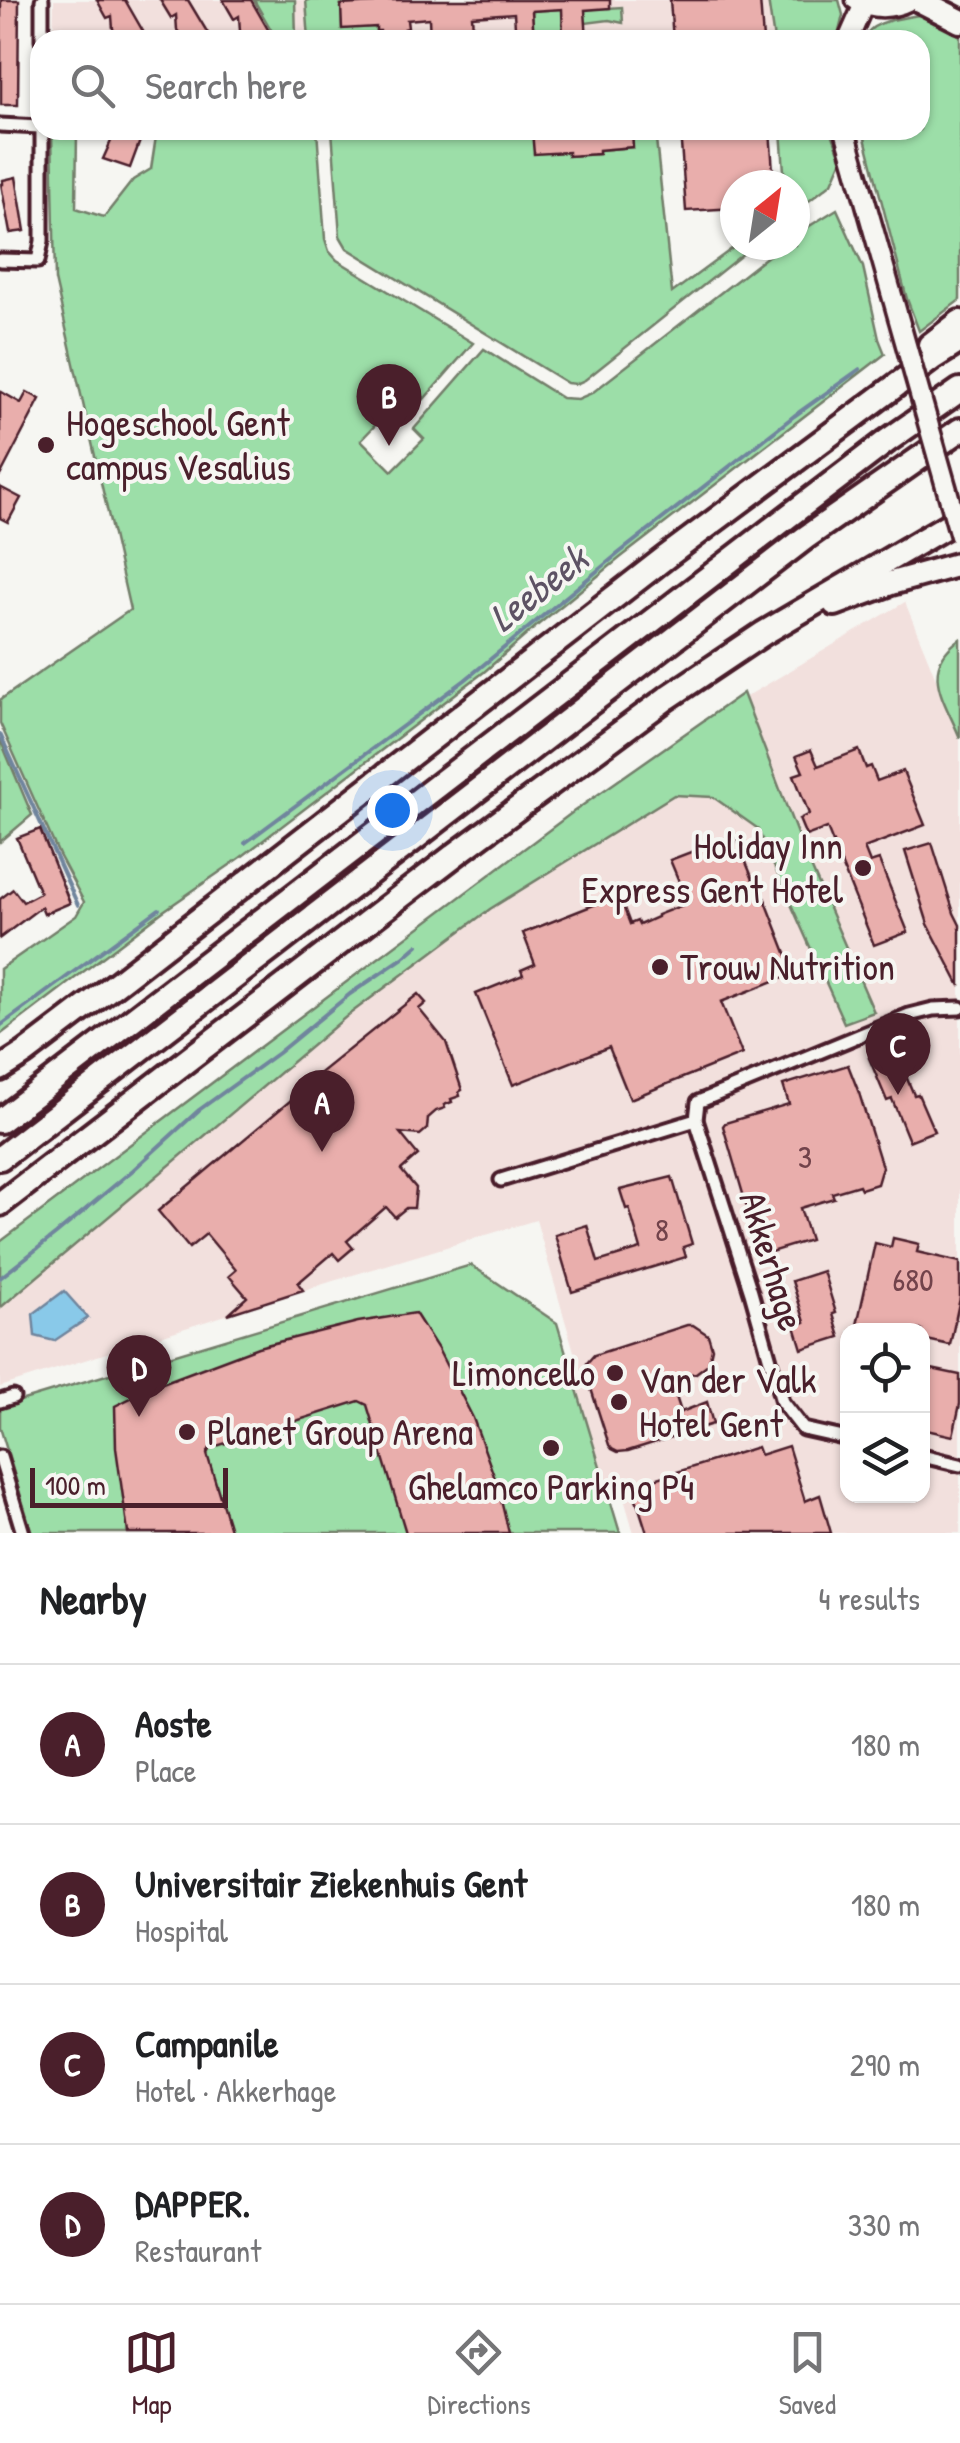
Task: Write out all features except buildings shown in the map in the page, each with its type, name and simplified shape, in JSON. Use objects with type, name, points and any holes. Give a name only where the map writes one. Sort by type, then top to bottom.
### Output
[{"type":"highway","points":[[920,0],[960,22]]},
{"type":"highway","points":[[0,1073],[567,636],[960,320]]},
{"type":"highway","points":[[666,557],[960,341]]},
{"type":"highway","points":[[0,1121],[800,506],[960,390]]},
{"type":"highway","points":[[0,1158],[805,538],[960,430]]},
{"type":"highway","points":[[0,1204],[558,776],[666,698],[764,633],[960,518]]},
{"type":"highway","points":[[764,633],[890,583],[960,564]]},
{"type":"street","points":[[42,0],[42,30]]},
{"type":"street","points":[[851,30],[860,2],[881,8],[910,0]]},
{"type":"street","points":[[0,125],[30,128]]},
{"type":"street","points":[[0,260],[38,261],[42,242],[41,140]]},
{"type":"street","points":[[848,140],[960,536]]},
{"type":"street","points":[[500,1180],[696,1120],[698,1102],[909,1015],[932,1008],[960,1008]]},
{"type":"street","name":"Akkerhage","points":[[696,1120],[782,1402],[803,1429],[840,1437]]},
{"type":"street","points":[[0,1457],[23,1533]]},
{"type":"street","points":[[930,1458],[960,1464]]},
{"type":"shaded area","points":[[54,0],[784,0],[789,30],[53,30]]},
{"type":"shaded area","points":[[905,602],[960,738],[960,1533],[634,1533],[620,1485],[592,1493],[548,1363],[575,1355],[536,1220],[0,1387],[0,1308],[347,1016],[490,909],[599,843],[714,716]]},
{"type":"green space","points":[[254,0],[295,0],[296,30],[271,30]]},
{"type":"green space","points":[[306,0],[374,0],[341,5],[342,28],[376,30],[308,30]]},
{"type":"green space","points":[[768,0],[839,0],[843,15],[839,30],[772,30]]},
{"type":"green space","points":[[622,7],[623,23],[585,21],[575,30],[533,30],[532,11]]},
{"type":"green space","points":[[923,14],[960,34],[960,300],[919,331],[866,140],[930,140],[930,30],[871,30]]},
{"type":"green space","points":[[52,140],[77,140],[76,208],[104,217],[133,180],[151,169],[155,140],[318,140],[329,251],[337,260],[473,343],[405,421],[392,408],[361,440],[392,471],[424,439],[414,429],[484,349],[562,398],[578,399],[592,393],[763,260],[810,260],[810,226],[837,209],[863,267],[885,354],[620,558],[484,672],[0,1035],[0,969],[76,916],[84,902],[0,723],[0,700],[130,610],[55,280]]},
{"type":"green space","points":[[333,140],[547,140],[569,156],[632,147],[632,140],[656,140],[672,293],[720,258],[735,260],[576,384],[567,383],[347,248],[340,236]]},
{"type":"green space","points":[[782,140],[835,140],[842,160],[832,183],[810,200],[810,170],[784,170]]},
{"type":"green space","points":[[960,639],[960,738],[942,698],[938,673],[947,650]]},
{"type":"green space","points":[[743,693],[799,839],[874,1012],[844,1023],[757,828],[713,797],[674,795],[490,909],[347,1016],[0,1308],[0,1242],[573,812]]},
{"type":"green space","points":[[0,739],[32,815],[0,842]]},
{"type":"green space","points":[[471,1265],[557,1323],[620,1533],[32,1533],[0,1427],[0,1407]]},
{"type":"water","points":[[64,1291],[88,1318],[54,1341],[35,1336],[33,1314]]},
{"type":"waterway","name":"Leebeek","points":[[245,843],[465,680],[619,553],[860,369]]},
{"type":"waterway","points":[[0,734],[78,905]]},
{"type":"waterway","name":"Leebeek","points":[[0,1026],[159,909]]},
{"type":"waterway","name":"Leebeek","points":[[0,1278],[133,1170],[199,1110],[418,945]]},
{"type":"place","name":"Hogeschool Gent campus Vesalius","points":[[46,445]]},
{"type":"place","name":"Universitair Ziekenhuis Gent","points":[[389,446]]},
{"type":"place","name":"Holiday Inn Express Gent Hotel","points":[[863,868]]},
{"type":"place","name":"Trouw Nutrition","points":[[660,967]]},
{"type":"place","name":"Campanile","points":[[898,1095]]},
{"type":"place","name":"Aoste","points":[[322,1152]]},
{"type":"place","name":"Limoncello","points":[[615,1373]]},
{"type":"place","name":"Van der Valk Hotel Gent","points":[[619,1402]]},
{"type":"place","name":"DAPPER.","points":[[139,1417]]},
{"type":"place","name":"Planet Group Arena","points":[[187,1432]]},
{"type":"place","name":"Ghelamco Parking P4","points":[[551,1448]]}]
